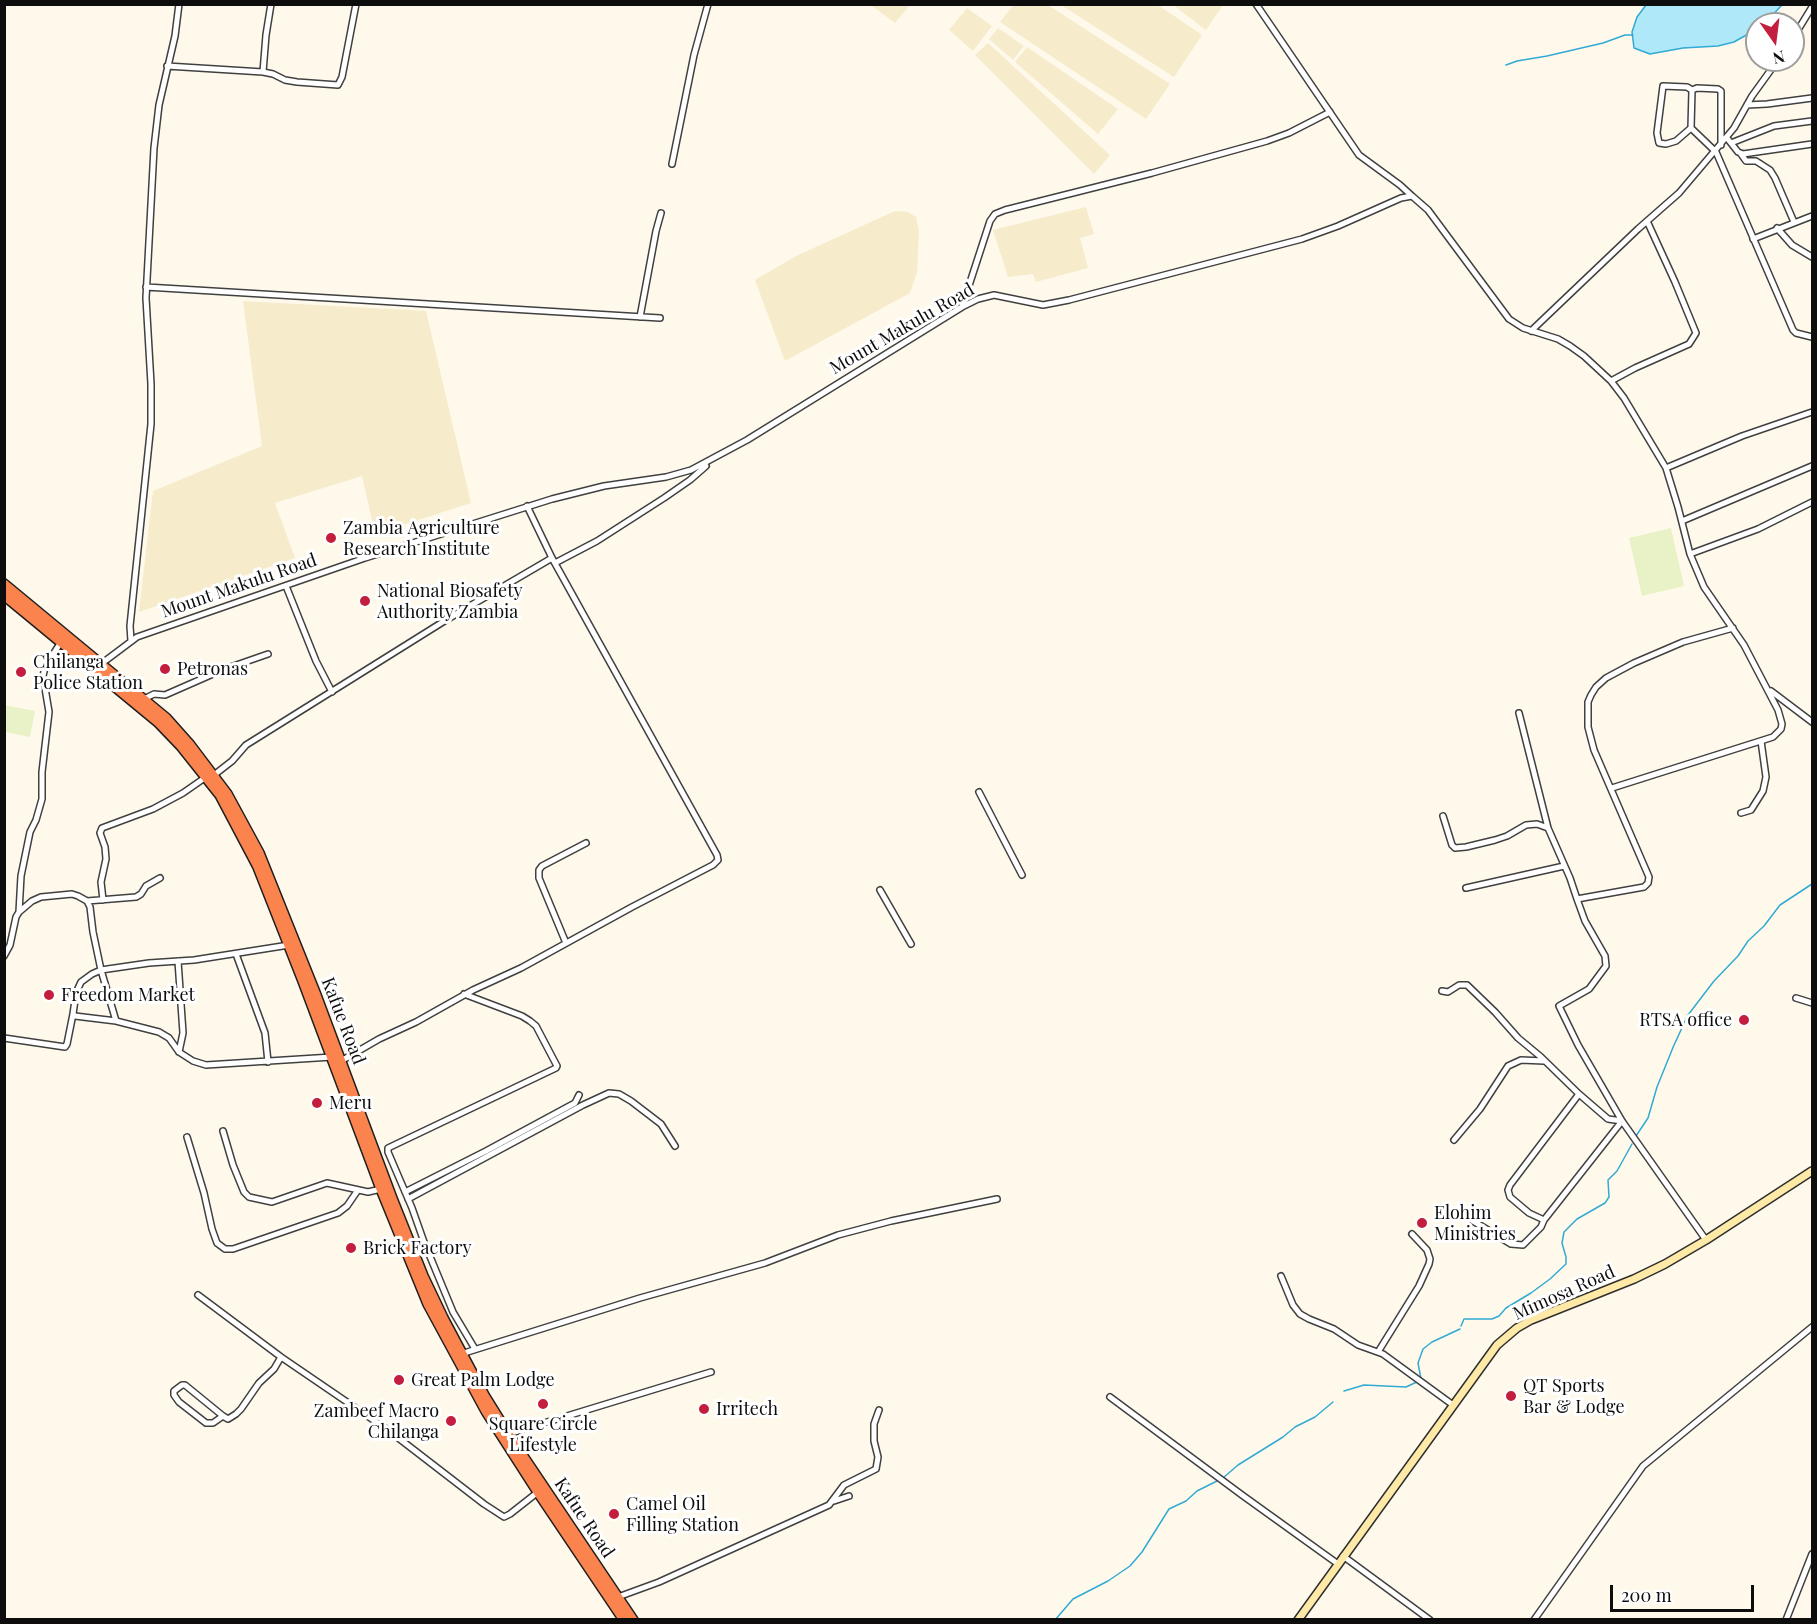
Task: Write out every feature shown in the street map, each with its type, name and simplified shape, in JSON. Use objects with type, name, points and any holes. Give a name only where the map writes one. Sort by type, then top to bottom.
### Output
[{"type":"highway","name":"Kafue Road","points":[[4,584],[166,718],[190,745],[210,776],[241,816],[259,853],[342,1061],[421,1271],[461,1354],[508,1434],[633,1620]]},
{"type":"highway","name":"Kafue Road","points":[[4,595],[158,722],[210,776],[258,867],[381,1189],[428,1304],[486,1412],[624,1620]]},
{"type":"street","points":[[131,641],[131,618],[151,424],[146,287],[154,148],[159,105],[175,36],[179,4]]},
{"type":"street","points":[[263,72],[271,4]]},
{"type":"street","points":[[167,66],[263,72],[285,80],[338,85],[342,77],[356,4]]},
{"type":"street","points":[[672,164],[694,55],[708,4]]},
{"type":"street","points":[[1256,4],[1359,155],[1400,185],[1428,210],[1509,319],[1523,328],[1558,339],[1570,346],[1611,381],[1640,422],[1666,468],[1690,554],[1704,587],[1733,628],[1768,688],[1778,710],[1782,724],[1779,732],[1773,737],[1612,788]]},
{"type":"street","points":[[1729,140],[1747,105],[1770,72]]},
{"type":"street","points":[[1692,90],[1691,128],[1670,144],[1658,141],[1662,87],[1666,85],[1687,87],[1692,90],[1697,88],[1721,91],[1721,145]]},
{"type":"street","points":[[1747,105],[1812,99]]},
{"type":"street","points":[[962,307],[990,221],[995,214],[1290,134],[1330,112]]},
{"type":"street","points":[[1531,331],[1679,193],[1721,145],[1729,140],[1779,125],[1812,121]]},
{"type":"street","points":[[1691,128],[1716,152],[1793,330],[1812,337]]},
{"type":"street","points":[[1729,140],[1746,161],[1756,161],[1770,170],[1794,222]]},
{"type":"street","points":[[1742,154],[1812,144]]},
{"type":"street","name":"Mount Makulu Road","points":[[101,664],[131,641],[189,618],[365,558],[552,498],[692,470],[712,461],[978,299],[994,295],[1036,305],[1053,304],[1302,239],[1401,198],[1412,196]]},
{"type":"street","points":[[640,317],[656,231],[662,213]]},
{"type":"street","points":[[1753,239],[1812,216]]},
{"type":"street","points":[[1611,381],[1689,344],[1696,333],[1647,221]]},
{"type":"street","points":[[1777,228],[1787,241],[1812,257]]},
{"type":"street","points":[[146,287],[660,318]]},
{"type":"street","points":[[1666,468],[1760,430],[1812,412]]},
{"type":"street","points":[[103,900],[101,882],[106,859],[105,846],[100,833],[102,828],[153,809],[183,794],[232,761],[246,745],[446,620],[554,561],[597,541],[690,480],[712,461]]},
{"type":"street","points":[[1682,521],[1812,466]]},
{"type":"street","points":[[1690,554],[1758,529],[1812,502]]},
{"type":"street","points":[[342,1061],[378,1039],[416,1022],[464,994],[521,968],[713,865],[718,859],[554,561],[527,506]]},
{"type":"street","points":[[286,586],[316,661],[332,692]]},
{"type":"street","points":[[1577,899],[1617,891],[1636,890],[1648,883],[1649,877],[1612,788],[1602,771],[1588,727],[1588,702],[1596,687],[1618,671],[1665,649],[1733,628]]},
{"type":"street","points":[[4,956],[10,945],[19,912],[21,876],[30,832],[43,794],[41,780],[49,712],[43,676],[48,660],[61,642]]},
{"type":"street","points":[[144,699],[154,694],[165,695],[222,670],[268,654]]},
{"type":"street","points":[[1768,688],[1812,722]]},
{"type":"street","points":[[1519,713],[1548,828],[1585,921],[1605,956],[1606,966],[1589,988],[1559,1006],[1578,1045],[1622,1121],[1706,1240]]},
{"type":"street","points":[[1742,813],[1751,810],[1763,791],[1766,777],[1761,741]]},
{"type":"street","points":[[979,792],[1022,875]]},
{"type":"street","points":[[1443,816],[1455,848],[1495,840],[1526,825],[1537,824],[1548,828]]},
{"type":"street","points":[[566,943],[539,878],[539,870],[542,866],[586,843]]},
{"type":"street","points":[[1466,888],[1564,866]]},
{"type":"street","points":[[19,912],[41,897],[72,894],[87,901],[139,896],[146,886],[160,878]]},
{"type":"street","points":[[880,890],[911,944]]},
{"type":"street","points":[[87,901],[90,907],[100,970],[116,1021]]},
{"type":"street","points":[[4,1038],[65,1047],[76,993],[81,982],[100,970],[236,954],[289,945]]},
{"type":"street","points":[[236,954],[265,1033],[268,1062]]},
{"type":"street","points":[[178,961],[183,1034],[179,1052]]},
{"type":"street","points":[[1442,991],[1448,992],[1467,985],[1518,1038],[1579,1094],[1608,1119],[1622,1121]]},
{"type":"street","points":[[464,994],[530,1021],[536,1026],[557,1066],[388,1148],[453,1312],[475,1349]]},
{"type":"street","points":[[1796,998],[1812,1003]]},
{"type":"street","points":[[73,1014],[116,1021],[159,1032],[169,1038],[179,1052],[193,1061],[206,1065],[332,1057]]},
{"type":"street","points":[[1454,1140],[1480,1109],[1508,1066],[1521,1060],[1544,1061]]},
{"type":"street","points":[[393,1201],[609,1094],[619,1094],[662,1124],[675,1146]]},
{"type":"street","points":[[1544,1220],[1530,1213],[1509,1197],[1508,1191],[1510,1185],[1579,1094]]},
{"type":"street","points":[[406,1195],[575,1103],[579,1095]]},
{"type":"street","points":[[1473,1221],[1511,1245],[1523,1245],[1541,1227],[1544,1220],[1622,1121]]},
{"type":"street","points":[[223,1131],[244,1192],[249,1197],[272,1202],[327,1183],[368,1192],[381,1189]]},
{"type":"street","points":[[187,1137],[212,1229],[217,1243],[225,1249],[252,1243],[338,1213],[347,1206],[358,1190]]},
{"type":"street","name":"Mimosa Road","points":[[1298,1620],[1497,1345],[1517,1328],[1546,1313],[1650,1272],[1706,1240],[1812,1171]]},
{"type":"street","points":[[461,1354],[629,1301],[765,1263],[838,1235],[891,1221],[997,1199]]},
{"type":"street","points":[[1378,1352],[1419,1286],[1429,1264],[1430,1258],[1427,1250],[1412,1234]]},
{"type":"street","points":[[421,1271],[435,1266]]},
{"type":"street","points":[[1281,1276],[1293,1305],[1300,1314],[1334,1329],[1362,1347],[1378,1352],[1453,1405]]},
{"type":"street","points":[[198,1294],[281,1357],[388,1430],[484,1504],[504,1516],[510,1514],[538,1492]]},
{"type":"street","points":[[1534,1620],[1643,1466],[1812,1327]]},
{"type":"street","points":[[223,1416],[213,1423],[206,1423],[179,1402],[174,1391],[185,1385],[228,1419],[236,1414],[259,1383],[274,1369],[281,1357]]},
{"type":"street","points":[[508,1434],[711,1371]]},
{"type":"street","points":[[1110,1397],[1338,1564]]},
{"type":"street","points":[[618,1597],[659,1582],[827,1507],[834,1501],[844,1485],[876,1468],[879,1457],[874,1441],[874,1424],[879,1410]]},
{"type":"street","points":[[834,1501],[849,1496]]},
{"type":"street","points":[[1786,1620],[1812,1554]]},
{"type":"street","points":[[1343,1556],[1430,1620]]},
{"type":"shaded area","points":[[873,4],[910,5],[895,23],[872,6]]},
{"type":"shaded area","points":[[1014,4],[1048,5],[1170,84],[1146,119],[1000,22]]},
{"type":"shaded area","points":[[1061,5],[1158,5],[1202,35],[1174,77]]},
{"type":"shaded area","points":[[1173,5],[1223,5],[1206,30]]},
{"type":"shaded area","points":[[967,8],[992,26],[973,51],[949,30]]},
{"type":"shaded area","points":[[998,28],[1024,46],[1013,60],[989,39]]},
{"type":"shaded area","points":[[988,43],[1110,155],[1094,174],[975,55]]},
{"type":"shaded area","points":[[1027,47],[1118,109],[1098,134],[1015,62]]},
{"type":"shaded area","points":[[1086,207],[1094,234],[1080,238],[1088,268],[1036,282],[1033,274],[1008,277],[993,230]]},
{"type":"shaded area","points":[[895,211],[908,212],[916,217],[919,231],[917,272],[910,293],[785,361],[755,280],[796,256]]},
{"type":"shaded area","points":[[243,301],[426,311],[471,503],[375,534],[362,476],[275,503],[295,558],[139,612],[153,491],[262,446]]},
{"type":"green space","points":[[1671,528],[1684,586],[1642,596],[1629,538]]},
{"type":"green space","points":[[4,705],[35,711],[30,737],[5,732]]},
{"type":"water","points":[[1646,4],[1782,5],[1775,12],[1745,12],[1745,36],[1734,42],[1650,54],[1634,48],[1632,32],[1637,17]]},
{"type":"waterway","points":[[1506,65],[1603,43],[1625,35],[1633,35]]},
{"type":"waterway","points":[[1636,1136],[1648,1118],[1657,1087],[1688,1015],[1714,981],[1780,905],[1812,884]]},
{"type":"waterway","points":[[1461,1326],[1464,1319],[1492,1319],[1499,1316],[1506,1308],[1550,1279],[1566,1264],[1562,1243],[1564,1232],[1577,1219],[1605,1203],[1609,1197],[1608,1180],[1617,1171],[1632,1144]]},
{"type":"waterway","points":[[1421,1379],[1418,1363],[1423,1349],[1432,1342],[1460,1329]]},
{"type":"waterway","points":[[1344,1391],[1364,1385],[1406,1387],[1419,1381]]},
{"type":"waterway","points":[[1223,1478],[1238,1465],[1295,1427],[1315,1417],[1333,1402]]},
{"type":"waterway","points":[[1055,1620],[1073,1599],[1108,1581],[1130,1566],[1142,1552],[1169,1509],[1219,1480]]},
{"type":"place","name":"Zambia Agriculture Research Institute","points":[[331,538]]},
{"type":"place","name":"National Biosafety Authority Zambia","points":[[365,601]]},
{"type":"place","name":"Petronas","points":[[165,669]]},
{"type":"place","name":"Chilanga Police Station","points":[[21,672]]},
{"type":"place","name":"Freedom Market","points":[[49,995]]},
{"type":"place","name":"RTSA office","points":[[1744,1020]]},
{"type":"place","name":"Meru","points":[[317,1103]]},
{"type":"place","name":"Elohim Ministries","points":[[1422,1223]]},
{"type":"place","name":"Brick Factory","points":[[351,1248]]},
{"type":"place","name":"Great Palm Lodge","points":[[399,1380]]},
{"type":"place","name":"QT Sports Bar & Lodge","points":[[1511,1396]]},
{"type":"place","name":"Square Circle Lifestyle","points":[[543,1404]]},
{"type":"place","name":"Irritech","points":[[704,1409]]},
{"type":"place","name":"Zambeef Macro Chilanga","points":[[451,1421]]},
{"type":"place","name":"Camel Oil Filling Station","points":[[614,1514]]}]
